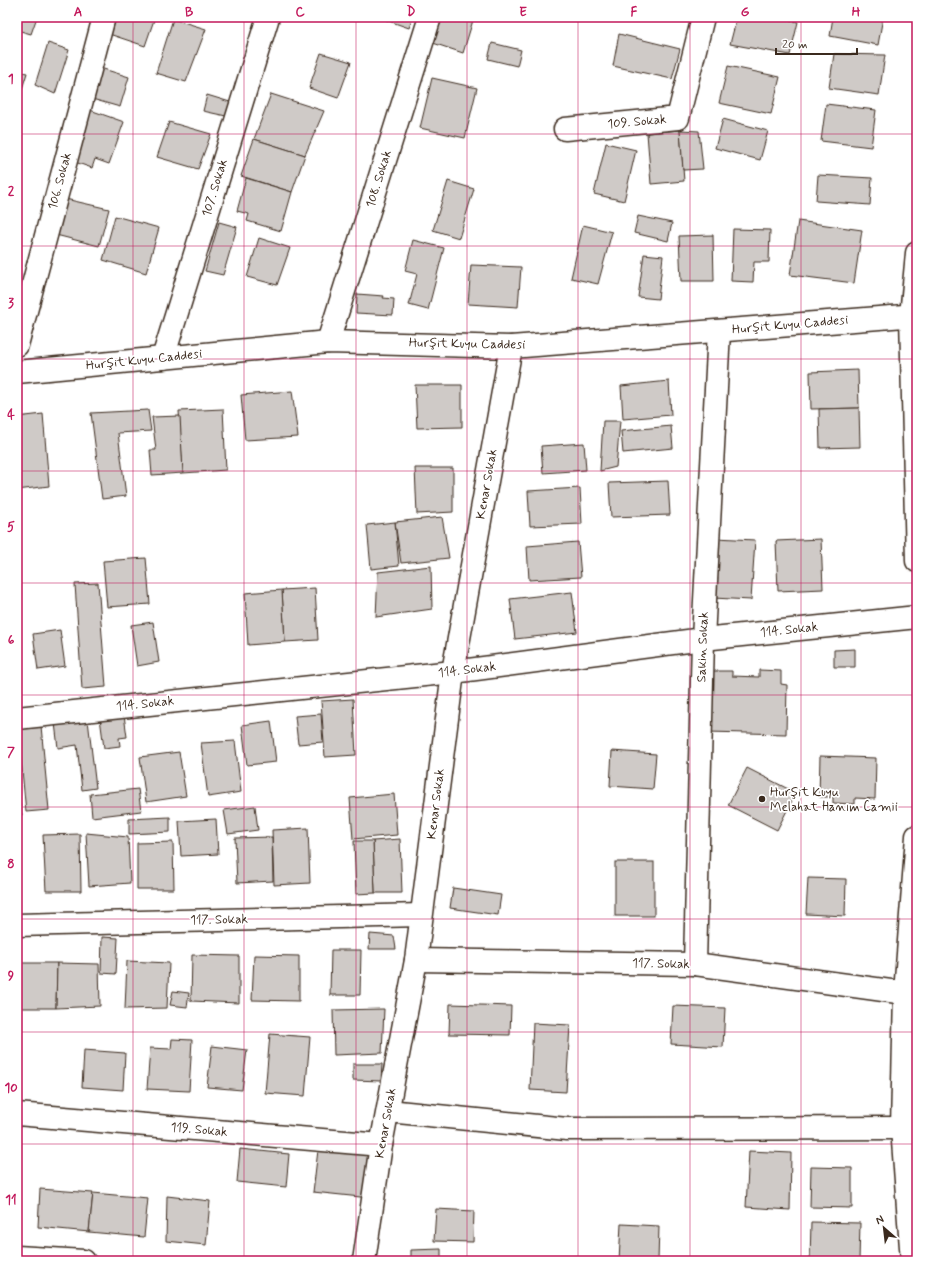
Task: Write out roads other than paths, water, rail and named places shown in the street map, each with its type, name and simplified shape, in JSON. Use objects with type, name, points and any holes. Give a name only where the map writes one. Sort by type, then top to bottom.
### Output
[{"type":"street","name":"106. Sokak","points":[[17,345],[104,17]]},
{"type":"street","name":"107. Sokak","points":[[163,358],[268,17]]},
{"type":"street","name":"108. Sokak","points":[[328,342],[430,17]]},
{"type":"street","name":"109. Sokak","points":[[564,129],[678,118],[703,17]]},
{"type":"street","points":[[917,253],[914,316],[917,561]]},
{"type":"street","name":"Hurşit Kuyu Caddesi","points":[[17,372],[328,342],[511,347],[914,316]]},
{"type":"street","name":"Sakin Sokak","points":[[695,964],[703,639],[719,331]]},
{"type":"street","name":"Kenar Sokak","points":[[364,1261],[381,1145],[416,960],[453,672],[511,347]]},
{"type":"street","name":"114. Sokak","points":[[17,718],[453,672],[703,639],[917,617]]},
{"type":"street","points":[[912,1261],[902,1128],[905,993],[917,836]]},
{"type":"street","name":"117. Sokak","points":[[17,925],[421,915]]},
{"type":"street","name":"117. Sokak","points":[[416,960],[695,964],[905,993]]},
{"type":"street","points":[[388,1111],[567,1129],[902,1128]]},
{"type":"street","name":"119. Sokak","points":[[17,1114],[381,1145]]},
{"type":"street","points":[[17,1257],[84,1261]]},
{"type":"place","name":"Hurşit Kuyu Melahat Hanım Camii","points":[[762,799]]}]
